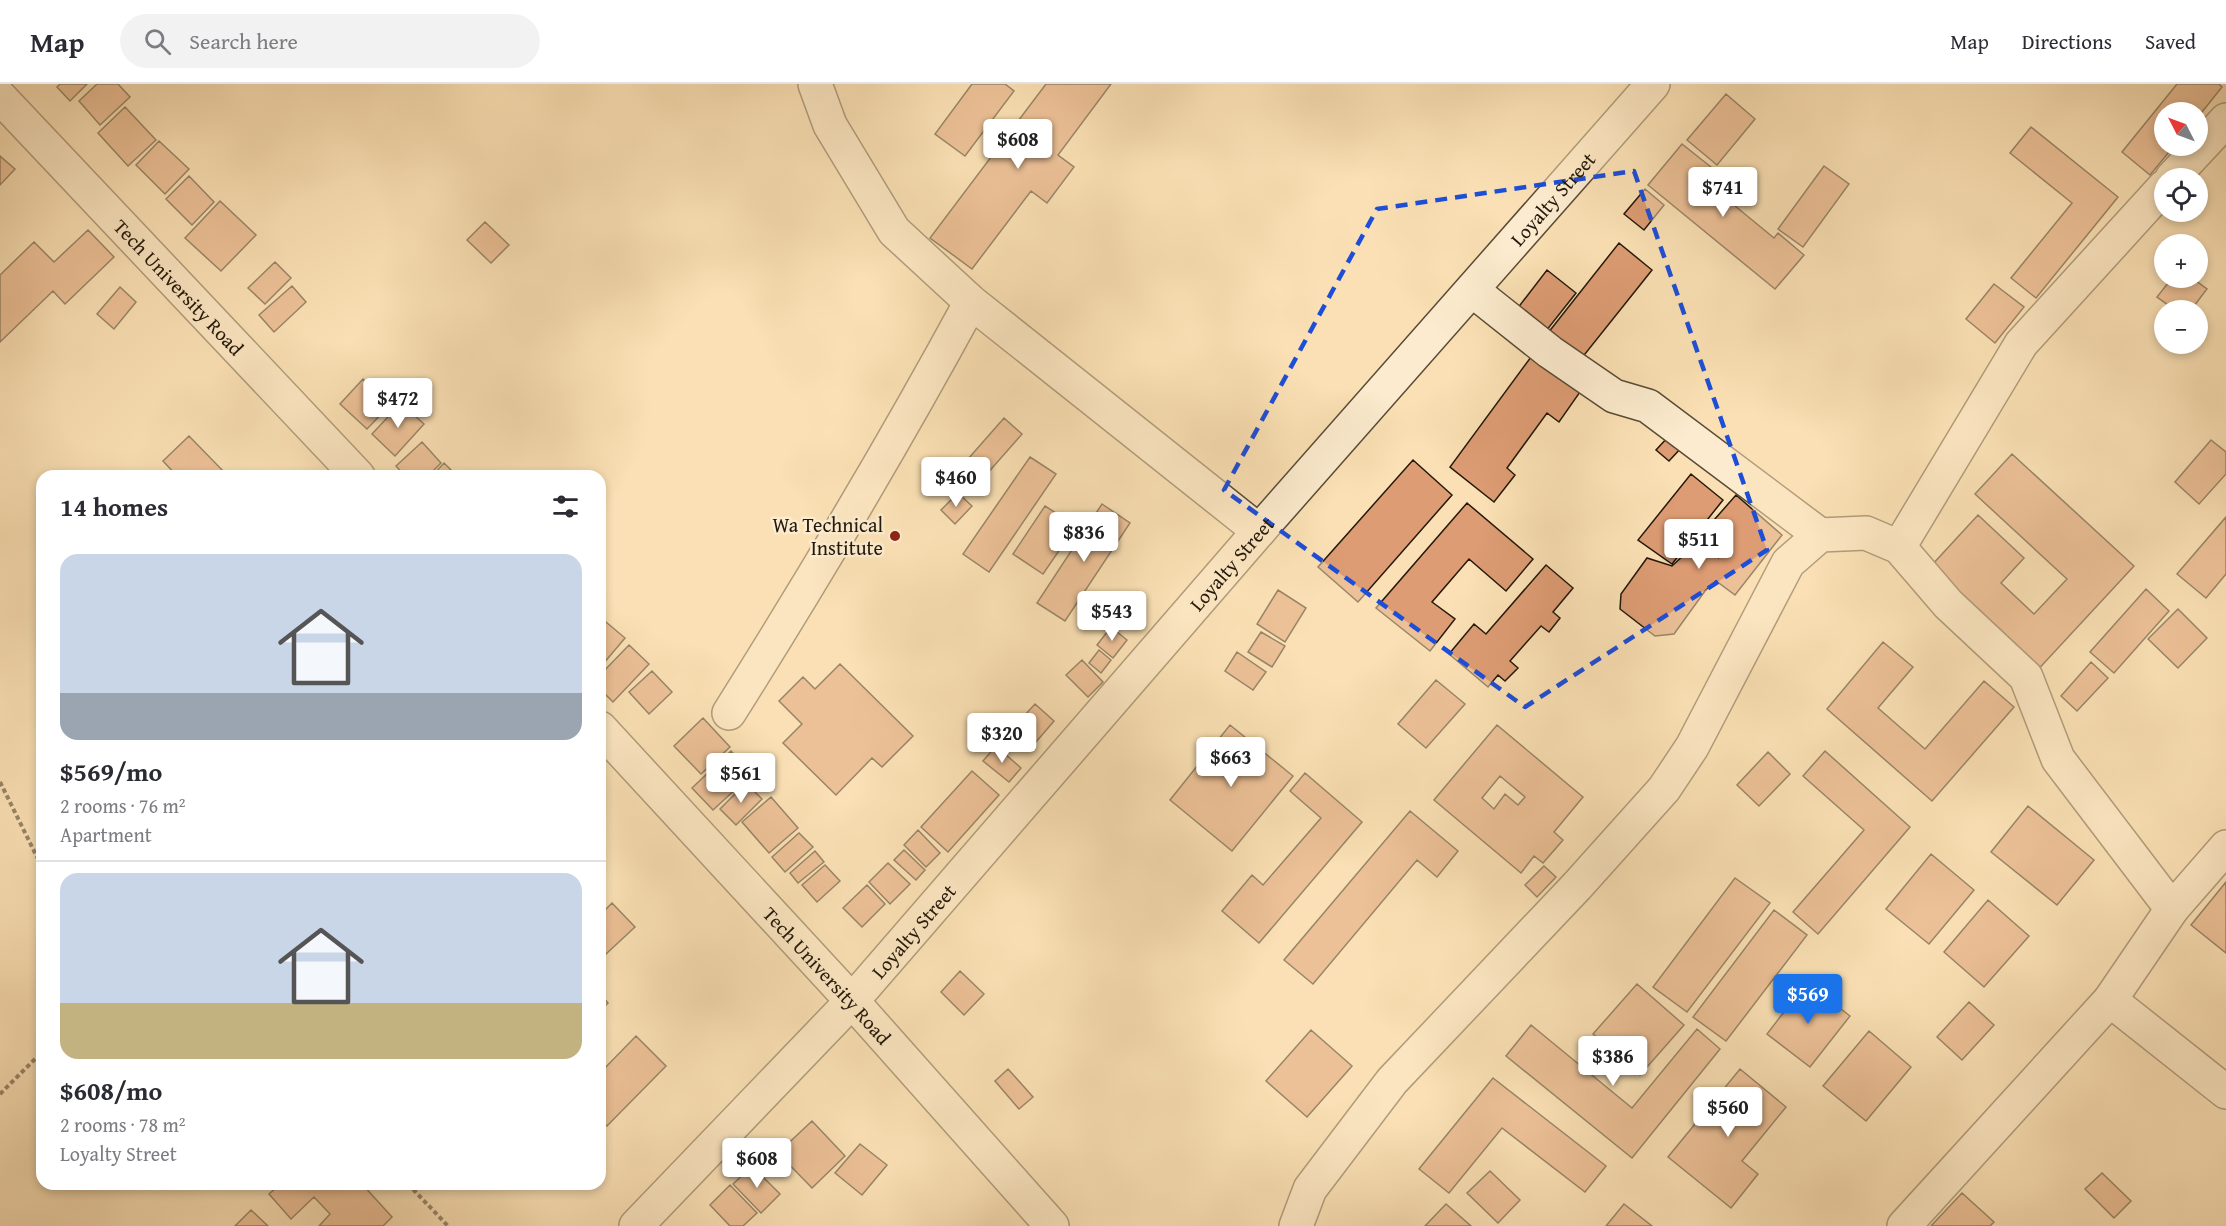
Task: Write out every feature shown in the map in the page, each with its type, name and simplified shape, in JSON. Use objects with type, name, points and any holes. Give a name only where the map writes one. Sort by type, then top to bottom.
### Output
[{"type":"street","points":[[815,84],[831,125],[894,231],[971,302],[1258,531]]},
{"type":"street","name":"Loyalty Street","points":[[636,1226],[852,1001],[1258,531],[1653,84]]},
{"type":"street","name":"Tech University Road","points":[[0,97],[352,470]]},
{"type":"street","points":[[2181,168],[2226,120]]},
{"type":"street","points":[[1899,548],[2021,344],[2154,198]]},
{"type":"street","points":[[1472,290],[1550,352],[1614,396],[1648,406],[1821,535]]},
{"type":"street","points":[[729,713],[809,586],[898,437],[971,302]]},
{"type":"street","points":[[1296,1226],[1310,1189],[1392,1081],[1577,886],[1664,789],[1692,747],[1788,563],[1821,535],[1866,533],[1899,548],[1948,604],[2026,677],[2058,759],[2172,909]]},
{"type":"street","name":"Tech University Road","points":[[606,735],[852,1001],[1052,1226]]},
{"type":"street","points":[[1904,1226],[2110,1000],[2172,909],[2226,847]]},
{"type":"street","points":[[2110,1000],[2226,1092]]},
{"type":"path","points":[[0,782],[36,855]]},
{"type":"path","points":[[0,1094],[36,1058]]},
{"type":"path","points":[[414,1190],[448,1226]]},
{"type":"highlighted area","points":[[1634,171],[1767,550],[1525,707],[1224,490],[1377,209]]},
{"type":"building","points":[[60,84],[87,84],[70,101],[57,87]]},
{"type":"building","points":[[97,84],[118,84],[130,97],[100,125],[79,101]]},
{"type":"building","points":[[972,84],[1005,84],[1014,91],[965,156],[935,134]]},
{"type":"building","points":[[1046,84],[1111,84],[1058,155],[1074,167],[1047,203],[1031,191],[972,269],[930,238]]},
{"type":"building","points":[[2177,84],[2219,84],[2222,87],[2208,104],[2208,102],[2162,102]]},
{"type":"building","points":[[1726,94],[1755,119],[1717,165],[1687,140]]},
{"type":"building","points":[[125,107],[156,140],[128,166],[98,133]]},
{"type":"building","points":[[2154,112],[2154,156],[2166,156],[2150,175],[2122,152]]},
{"type":"building","points":[[2031,127],[2118,197],[2036,298],[2011,278],[2072,203],[2010,153]]},
{"type":"building","points":[[159,141],[189,169],[165,194],[136,165]]},
{"type":"building","points":[[1682,144],[1716,171],[1706,182],[1774,238],[1778,233],[1804,255],[1775,289],[1648,185]]},
{"type":"building","points":[[0,156],[15,169],[0,185]]},
{"type":"building","points":[[1824,166],[1849,184],[1803,247],[1778,229]]},
{"type":"building","points":[[189,176],[214,202],[192,225],[166,199]]},
{"type":"building","points":[[1645,189],[1664,205],[1644,230],[1624,214]]},
{"type":"building","points":[[220,201],[256,235],[221,271],[185,238]]},
{"type":"building","points":[[485,222],[509,245],[491,263],[467,240]]},
{"type":"building","points":[[88,230],[114,257],[65,304],[53,291],[0,342],[0,275],[34,242],[54,262]]},
{"type":"building","points":[[1619,243],[1652,270],[1581,359],[1548,333]]},
{"type":"building","points":[[275,262],[291,278],[265,304],[248,288]]},
{"type":"building","points":[[1547,270],[1576,293],[1546,331],[1517,309]]},
{"type":"building","points":[[1994,284],[2024,307],[1995,343],[1966,319]]},
{"type":"building","points":[[292,286],[306,302],[274,332],[259,315]]},
{"type":"building","points":[[120,287],[136,302],[114,329],[97,314]]},
{"type":"building","points":[[2164,288],[2207,289],[2199,300],[2161,300],[2157,297]]},
{"type":"building","points":[[1531,357],[1580,392],[1559,422],[1547,413],[1507,468],[1515,475],[1494,502],[1450,467]]},
{"type":"building","points":[[363,379],[391,404],[367,429],[340,404]]},
{"type":"building","points":[[401,403],[424,424],[395,456],[372,434]]},
{"type":"building","points":[[1004,418],[1022,434],[986,475],[968,459]]},
{"type":"building","points":[[189,436],[222,470],[171,470],[163,461]]},
{"type":"building","points":[[1669,436],[1682,447],[1669,461],[1656,450]]},
{"type":"building","points":[[2211,440],[2226,452],[2226,474],[2199,504],[2175,482]]},
{"type":"building","points":[[422,442],[441,463],[434,470],[400,470],[396,466]]},
{"type":"building","points":[[2012,454],[2134,566],[2033,675],[1947,596],[1932,565],[1978,515],[2024,558],[2001,583],[2034,614],[2067,579],[1975,494]]},
{"type":"building","points":[[1030,457],[1056,474],[989,572],[963,554]]},
{"type":"building","points":[[1413,460],[1452,495],[1358,602],[1318,567]]},
{"type":"building","points":[[444,463],[451,470],[438,470]]},
{"type":"building","points":[[1691,474],[1723,500],[1672,564],[1638,540]]},
{"type":"building","points":[[958,493],[972,506],[955,524],[941,510]]},
{"type":"building","points":[[1736,495],[1782,535],[1735,595],[1716,581],[1705,591],[1674,634],[1655,636],[1620,609],[1621,594],[1647,558],[1672,566],[1698,542],[1720,544],[1719,557],[1728,546],[1707,528]]},
{"type":"building","points":[[1467,503],[1533,559],[1506,591],[1469,559],[1432,602],[1455,619],[1430,651],[1376,608]]},
{"type":"building","points":[[1102,504],[1130,523],[1065,621],[1037,603]]},
{"type":"building","points":[[1045,506],[1076,526],[1043,574],[1013,554]]},
{"type":"building","points":[[2226,517],[2226,574],[2206,598],[2177,574]]},
{"type":"building","points":[[1546,565],[1573,588],[1553,612],[1560,618],[1549,632],[1541,626],[1510,661],[1518,668],[1505,681],[1498,675],[1488,687],[1449,654],[1474,624],[1486,634]]},
{"type":"building","points":[[2146,589],[2169,611],[2114,673],[2090,652]]},
{"type":"building","points":[[1278,590],[1306,608],[1285,642],[1257,624]]},
{"type":"building","points":[[2178,609],[2207,638],[2178,668],[2148,639]]},
{"type":"building","points":[[606,622],[625,638],[606,660]]},
{"type":"building","points":[[1111,627],[1127,640],[1113,658],[1097,645]]},
{"type":"building","points":[[1261,632],[1285,646],[1272,667],[1248,652]]},
{"type":"building","points":[[1883,642],[1913,667],[1878,708],[1925,749],[1984,681],[2014,707],[1932,801],[1827,709]]},
{"type":"building","points":[[629,645],[649,664],[613,702],[606,695],[606,669]]},
{"type":"building","points":[[1099,650],[1111,660],[1101,673],[1089,663]]},
{"type":"building","points":[[1237,652],[1266,672],[1253,690],[1225,671]]},
{"type":"building","points":[[1082,660],[1103,682],[1088,697],[1066,675]]},
{"type":"building","points":[[2091,662],[2108,678],[2077,711],[2061,696]]},
{"type":"building","points":[[840,664],[913,736],[882,767],[872,758],[836,795],[783,743],[802,724],[779,701],[803,677],[815,689]]},
{"type":"building","points":[[652,671],[672,692],[649,714],[629,692]]},
{"type":"building","points":[[1436,680],[1465,704],[1426,748],[1398,724]]},
{"type":"building","points":[[1035,704],[1054,721],[1030,749],[1010,731]]},
{"type":"building","points":[[703,718],[730,747],[701,774],[674,746]]},
{"type":"building","points":[[1230,725],[1293,776],[1232,851],[1170,800]]},
{"type":"building","points":[[1497,725],[1583,797],[1554,832],[1563,840],[1543,863],[1534,856],[1521,873],[1434,800]],"holes":[[[1500,776],[1525,797],[1518,805],[1505,794],[1494,809],[1482,798]]]},
{"type":"building","points":[[996,746],[1021,768],[1009,782],[983,761]]},
{"type":"building","points":[[731,751],[752,774],[713,810],[692,788]]},
{"type":"building","points":[[1825,751],[1910,827],[1818,934],[1793,912],[1864,830],[1803,776]]},
{"type":"building","points":[[1768,752],[1790,774],[1759,806],[1737,785]]},
{"type":"building","points":[[972,771],[999,795],[948,852],[921,827]]},
{"type":"building","points":[[1305,773],[1362,822],[1259,943],[1222,911],[1252,875],[1263,885],[1321,818],[1290,791]]},
{"type":"building","points":[[746,783],[762,799],[736,825],[720,809]]},
{"type":"building","points":[[771,797],[798,828],[769,853],[742,822]]},
{"type":"building","points":[[2028,806],[2094,860],[2057,905],[1991,852]]},
{"type":"building","points":[[1410,811],[1458,851],[1437,877],[1417,860],[1313,984],[1284,960]]},
{"type":"building","points":[[918,830],[940,853],[926,867],[904,845]]},
{"type":"building","points":[[799,833],[813,847],[785,872],[772,857]]},
{"type":"building","points":[[904,850],[925,870],[916,880],[894,860]]},
{"type":"building","points":[[815,851],[824,862],[798,883],[790,873]]},
{"type":"building","points":[[1931,854],[1974,890],[1929,944],[1886,909]]},
{"type":"building","points":[[888,863],[910,884],[890,904],[869,882]]},
{"type":"building","points":[[825,865],[840,881],[817,902],[802,885]]},
{"type":"building","points":[[1544,866],[1556,877],[1537,897],[1525,885]]},
{"type":"building","points":[[1735,878],[1770,903],[1687,1012],[1653,987]]},
{"type":"building","points":[[2226,882],[2226,953],[2191,925]]},
{"type":"building","points":[[867,885],[885,904],[862,927],[843,908]]},
{"type":"building","points":[[1988,900],[2029,936],[1984,987],[1944,952]]},
{"type":"building","points":[[612,903],[635,927],[606,954],[606,909]]},
{"type":"building","points":[[1774,910],[1807,935],[1726,1041],[1693,1017]]},
{"type":"building","points":[[960,971],[984,994],[964,1015],[941,992]]},
{"type":"building","points":[[1807,982],[1850,1016],[1810,1067],[1767,1034]]},
{"type":"building","points":[[1637,984],[1684,1025],[1640,1075],[1593,1034]]},
{"type":"building","points":[[1969,1002],[1994,1025],[1962,1060],[1937,1037]]},
{"type":"building","points":[[1531,1025],[1632,1108],[1697,1029],[1720,1049],[1632,1158],[1506,1056]]},
{"type":"building","points":[[1311,1030],[1352,1066],[1307,1117],[1266,1081]]},
{"type":"building","points":[[1869,1031],[1911,1067],[1866,1121],[1823,1086]]},
{"type":"building","points":[[636,1036],[666,1066],[607,1126],[606,1067]]},
{"type":"building","points":[[1008,1069],[1033,1097],[1019,1109],[995,1081]]},
{"type":"building","points":[[1740,1069],[1786,1107],[1742,1161],[1758,1174],[1731,1208],[1668,1157]]},
{"type":"building","points":[[1493,1078],[1606,1166],[1585,1192],[1502,1128],[1449,1193],[1419,1169]]},
{"type":"building","points":[[812,1121],[845,1156],[812,1188],[778,1153]]},
{"type":"building","points":[[860,1144],[887,1165],[862,1195],[835,1173]]},
{"type":"building","points":[[752,1166],[780,1194],[761,1213],[733,1184]]},
{"type":"building","points":[[1490,1171],[1520,1200],[1498,1223],[1467,1193]]},
{"type":"building","points":[[2102,1173],[2131,1201],[2114,1218],[2085,1189]]},
{"type":"building","points":[[730,1185],[757,1213],[743,1226],[730,1226],[710,1205]]},
{"type":"building","points":[[273,1190],[367,1190],[392,1217],[383,1226],[319,1226],[330,1214],[314,1197],[291,1219],[269,1194]]},
{"type":"building","points":[[1962,1193],[1994,1222],[1990,1226],[1931,1226]]},
{"type":"building","points":[[1446,1204],[1471,1226],[1425,1226]]},
{"type":"building","points":[[1624,1204],[1652,1226],[1606,1226]]},
{"type":"building","points":[[251,1210],[268,1226],[235,1226]]},
{"type":"place","name":"Wa Technical Institute","points":[[895,536]]}]
